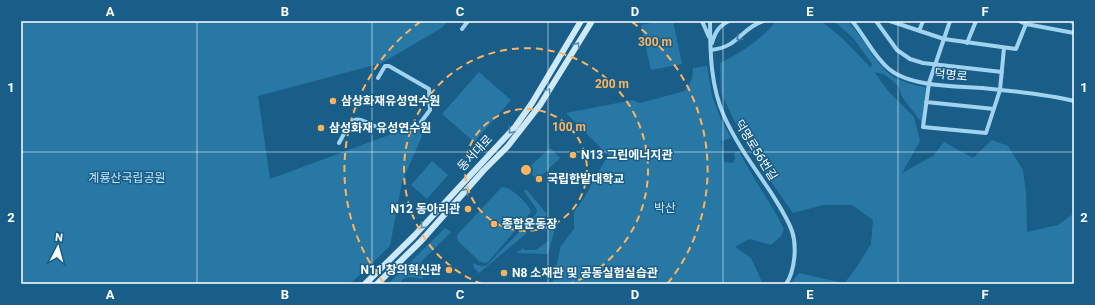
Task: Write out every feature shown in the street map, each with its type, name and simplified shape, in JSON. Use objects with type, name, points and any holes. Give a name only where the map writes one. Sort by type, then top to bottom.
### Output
[{"type":"street","points":[[462,29],[468,21]]},
{"type":"street","name":"동서대로","points":[[365,284],[414,236],[515,127],[532,103],[581,21]]},
{"type":"street","name":"동서대로","points":[[376,284],[421,241],[484,170],[508,146],[540,105],[592,21]]},
{"type":"street","points":[[702,21],[706,28],[711,48]]},
{"type":"street","name":"덕명로56번길","points":[[710,21],[714,88],[724,116],[752,164],[780,207],[792,232],[793,260],[786,284]]},
{"type":"street","points":[[711,48],[716,32],[722,25],[729,21]]},
{"type":"street","points":[[711,48],[720,49],[733,43],[752,27],[763,21]]},
{"type":"street","name":"덕명로","points":[[852,21],[857,23],[880,60],[888,68],[905,78],[929,83],[1000,90],[1074,101]]},
{"type":"street","points":[[876,21],[894,47],[905,57],[915,61],[1002,72]]},
{"type":"street","points":[[890,21],[944,39],[1016,49],[1026,24]]},
{"type":"street","points":[[920,31],[923,21]]},
{"type":"street","points":[[950,21],[929,83],[923,127],[986,133],[1000,90],[1004,48]]},
{"type":"street","points":[[967,43],[976,21]]},
{"type":"street","points":[[1019,21],[1026,24],[1074,33]]},
{"type":"street","points":[[378,78],[385,66],[389,66],[429,89],[430,110],[421,122]]},
{"type":"street","points":[[926,102],[994,109]]},
{"type":"street","points":[[339,143],[350,122],[355,119],[360,119],[383,130]]},
{"type":"green space","name":"계룡산국립공원","points":[[21,21],[447,21],[443,27],[382,63],[258,96],[270,179],[408,128],[419,129],[422,136],[402,182],[390,246],[350,284],[21,284]]},
{"type":"green space","points":[[660,21],[673,21],[682,64],[651,70],[641,25]]},
{"type":"green space","points":[[776,21],[821,21],[842,38],[871,68],[872,64],[854,39],[834,21],[847,21],[859,34],[879,64],[892,76],[904,82],[926,88],[922,123],[902,97],[899,87],[884,74],[874,72],[889,92],[914,117],[920,141],[902,173],[933,156],[944,142],[973,158],[992,140],[1008,146],[1023,170],[1026,193],[1027,232],[1058,225],[1074,213],[1074,284],[844,284],[871,244],[873,220],[852,205],[823,205],[793,213],[762,169],[735,122],[721,93],[720,63],[736,55],[750,45],[764,34]]},
{"type":"green space","name":"박산","points":[[707,66],[712,96],[720,117],[731,138],[721,141],[724,162],[733,163],[735,159],[734,153],[739,151],[784,229],[781,236],[771,245],[749,239],[735,247],[751,258],[763,284],[552,284],[561,246],[574,229],[574,212],[584,198],[608,155],[566,113],[633,100],[640,103],[685,91],[692,79],[693,68]]},
{"type":"green space","points":[[479,72],[511,100],[474,142],[442,114]]},
{"type":"green space","points":[[550,148],[560,158],[537,180],[527,169]]},
{"type":"green space","points":[[432,161],[448,175],[427,199],[411,185]]},
{"type":"green space","name":"종합운동장","points":[[502,187],[519,196],[531,212],[488,262],[484,263],[479,261],[458,241],[457,235]]},
{"type":"green space","points":[[527,190],[547,214],[530,230],[526,226],[536,214],[537,210],[524,191]]},
{"type":"green space","points":[[550,224],[554,224],[554,232],[548,254],[516,253],[523,248],[524,250],[536,250],[548,241],[548,230],[545,229]]},
{"type":"green space","points":[[445,228],[451,232],[420,263],[423,268],[430,269],[429,276],[423,275],[423,279],[407,278],[400,284],[388,284]]},
{"type":"green space","points":[[523,228],[527,233],[479,273],[474,268],[473,263],[482,266],[487,265]]},
{"type":"green space","points":[[799,273],[839,282],[838,284],[790,284]]},
{"type":"place","name":"삼상화재유성연수원","points":[[333,101]]},
{"type":"place","name":"삼성화재 유성연수원","points":[[321,128]]},
{"type":"place","name":"N13 그린에너지관","points":[[573,155]]},
{"type":"place","name":"국립한밭대학교","points":[[539,179]]},
{"type":"place","name":"N12 동아리관","points":[[468,209]]},
{"type":"place","name":"종합운동장","points":[[494,224]]},
{"type":"place","name":"N11 창의혁신관","points":[[449,270]]},
{"type":"place","name":"N8 소재관 및 공동실험실습관","points":[[504,273]]}]
